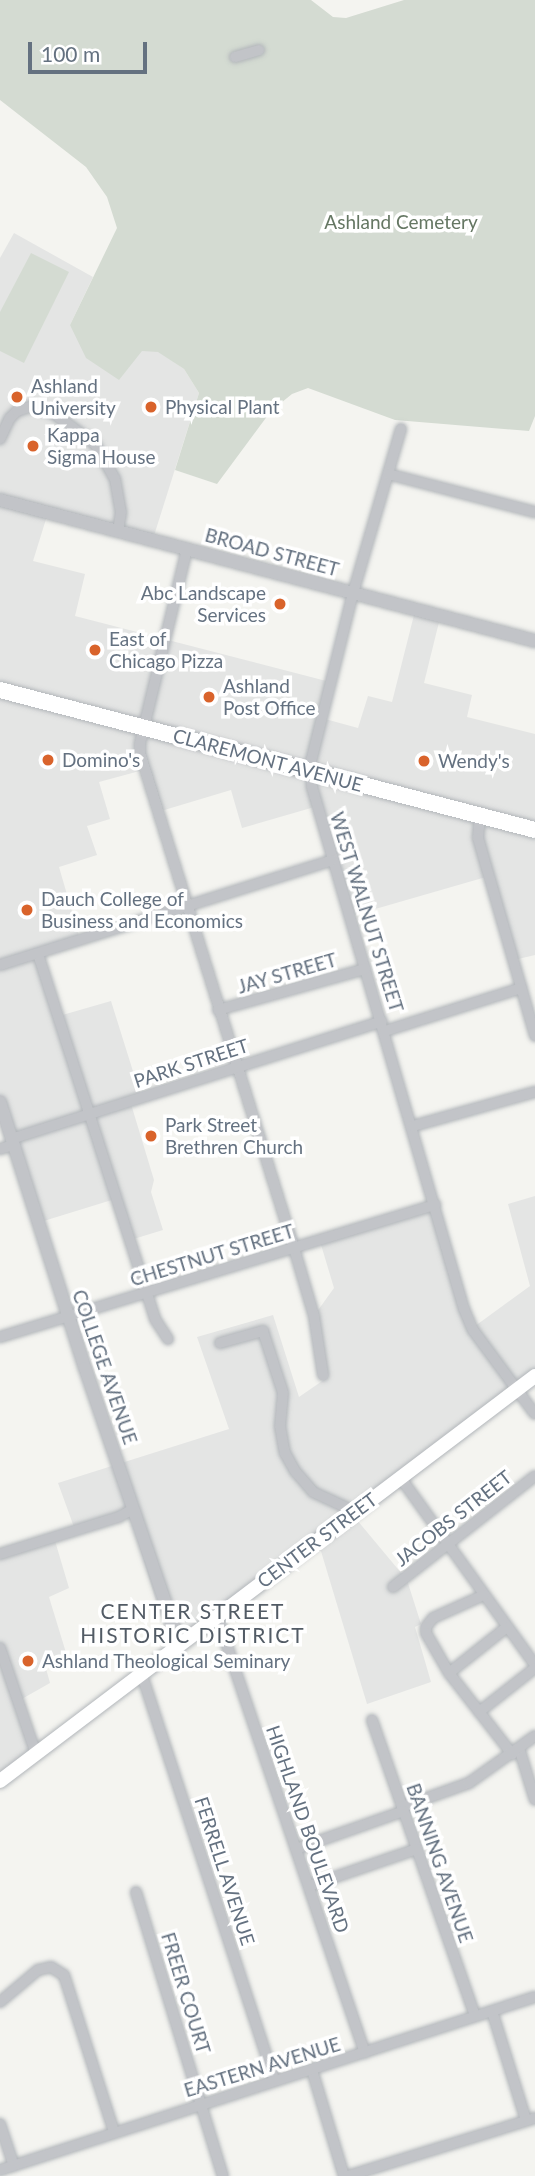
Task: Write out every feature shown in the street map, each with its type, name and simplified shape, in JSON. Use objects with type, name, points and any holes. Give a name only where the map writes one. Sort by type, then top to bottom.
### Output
[{"type":"main road","name":"CLAREMONT AVENUE","points":[[0,690],[535,830]]},
{"type":"main road","name":"CENTER STREET","points":[[0,1781],[35,1751],[535,1376]]},
{"type":"street","points":[[236,57],[259,50]]},
{"type":"street","points":[[0,439],[10,418],[24,407],[32,406],[53,413],[94,444],[115,479],[121,512],[118,531]]},
{"type":"street","name":"WEST WALNUT STREET","points":[[401,429],[353,593],[311,771],[312,787],[473,1330],[535,1414]]},
{"type":"street","points":[[388,474],[535,512]]},
{"type":"street","name":"BROAD STREET","points":[[0,500],[535,641]]},
{"type":"street","points":[[187,549],[140,753],[294,1248],[314,1316],[323,1375]]},
{"type":"street","points":[[480,816],[478,838],[535,1035]]},
{"type":"street","points":[[0,965],[333,860]]},
{"type":"street","points":[[38,954],[158,1325],[167,1339]]},
{"type":"street","name":"JAY STREET","points":[[218,1010],[365,969]]},
{"type":"street","name":"PARK STREET","points":[[0,1149],[12,1142],[89,1114],[236,1068],[521,988]]},
{"type":"street","points":[[413,1126],[535,1091]]},
{"type":"street","name":"COLLEGE AVENUE","points":[[0,1102],[68,1315],[180,1642]]},
{"type":"street","name":"CHESTNUT STREET","points":[[0,1337],[435,1205]]},
{"type":"street","points":[[220,1343],[263,1331],[283,1393],[280,1426],[285,1453],[295,1471],[313,1492],[354,1511]]},
{"type":"street","name":"JACOBS STREET","points":[[393,1587],[447,1542],[535,1476]]},
{"type":"street","points":[[400,1477],[535,1667],[479,1712]]},
{"type":"street","points":[[0,1554],[119,1517],[133,1509]]},
{"type":"street","points":[[484,1595],[439,1614],[426,1627],[430,1643],[449,1673],[479,1712],[515,1751],[535,1800]]},
{"type":"street","name":"HIGHLAND BOULEVARD","points":[[217,1616],[365,2053]]},
{"type":"street","points":[[449,1673],[507,1627]]},
{"type":"street","points":[[0,1648],[35,1751]]},
{"type":"street","name":"FERRELL AVENUE","points":[[141,1672],[275,2081]]},
{"type":"street","name":"BANNING AVENUE","points":[[372,1720],[475,2016]]},
{"type":"street","points":[[296,1849],[457,1788],[535,1736]]},
{"type":"street","points":[[309,1886],[417,1849]]},
{"type":"street","name":"FREER COURT","points":[[136,1892],[223,2176]]},
{"type":"street","points":[[0,2002],[38,1970],[51,1968],[64,1975],[114,2132]]},
{"type":"street","name":"EASTERN AVENUE","points":[[7,2170],[114,2132],[535,1997]]},
{"type":"street","points":[[312,2070],[346,2176],[530,2119],[492,2011]]},
{"type":"street","points":[[0,2124],[7,2170]]},
{"type":"shaded area","points":[[14,233],[93,277],[70,325],[142,351],[158,351],[184,369],[199,393],[152,542],[47,516],[33,561],[85,574],[75,616],[334,683],[325,719],[358,728],[368,696],[392,702],[414,615],[439,622],[424,683],[472,695],[467,717],[535,734],[535,955],[510,961],[486,877],[351,916],[318,806],[242,828],[231,790],[161,811],[147,769],[99,782],[110,819],[87,826],[97,855],[59,867],[80,939],[39,951],[59,1016],[111,1001],[142,1100],[131,1104],[154,1180],[151,1192],[163,1230],[127,1241],[115,1199],[34,1224],[0,1121],[0,258]]},
{"type":"shaded area","points":[[535,1196],[535,1385],[357,1520],[407,1580],[421,1624],[415,1627],[431,1682],[367,1704],[320,1548],[173,1658],[129,1511],[74,1527],[58,1483],[229,1429],[197,1337],[273,1315],[299,1397],[328,1377],[316,1313],[334,1288],[319,1238],[436,1203],[471,1329],[530,1286],[508,1204]]},
{"type":"shaded area","name":"Ashland Theological Seminary","points":[[53,1534],[69,1588],[49,1597],[67,1656],[45,1665],[50,1683],[20,1700],[35,1751],[0,1781],[0,1552]]},
{"type":"green space","name":"Ashland Cemetery","points":[[0,0],[311,0],[333,17],[346,18],[404,0],[535,0],[535,416],[529,431],[395,420],[308,388],[292,394],[271,411],[217,484],[175,470],[199,393],[184,369],[158,352],[142,351],[119,380],[86,358],[70,325],[117,228],[107,197],[86,167],[0,100]]},
{"type":"green space","points":[[31,253],[69,272],[24,363],[0,351],[0,312]]},
{"type":"place","name":"Ashland University","points":[[17,397]]},
{"type":"place","name":"Physical Plant","points":[[151,407]]},
{"type":"place","name":"Kappa Sigma House","points":[[33,446]]},
{"type":"place","name":"Abc Landscape Services","points":[[280,604]]},
{"type":"place","name":"East of Chicago Pizza","points":[[95,650]]},
{"type":"place","name":"Ashland Post Office","points":[[209,697]]},
{"type":"place","name":"Domino's","points":[[48,760]]},
{"type":"place","name":"Wendy's","points":[[424,761]]},
{"type":"place","name":"Dauch College of Business and Economics","points":[[27,910]]},
{"type":"place","name":"Park Street Brethren Church","points":[[151,1136]]},
{"type":"place","name":"Ashland Theological Seminary","points":[[28,1661]]},
{"type":"district","name":"CENTER STREET HISTORIC DISTRICT","points":[[193,1623]]}]
